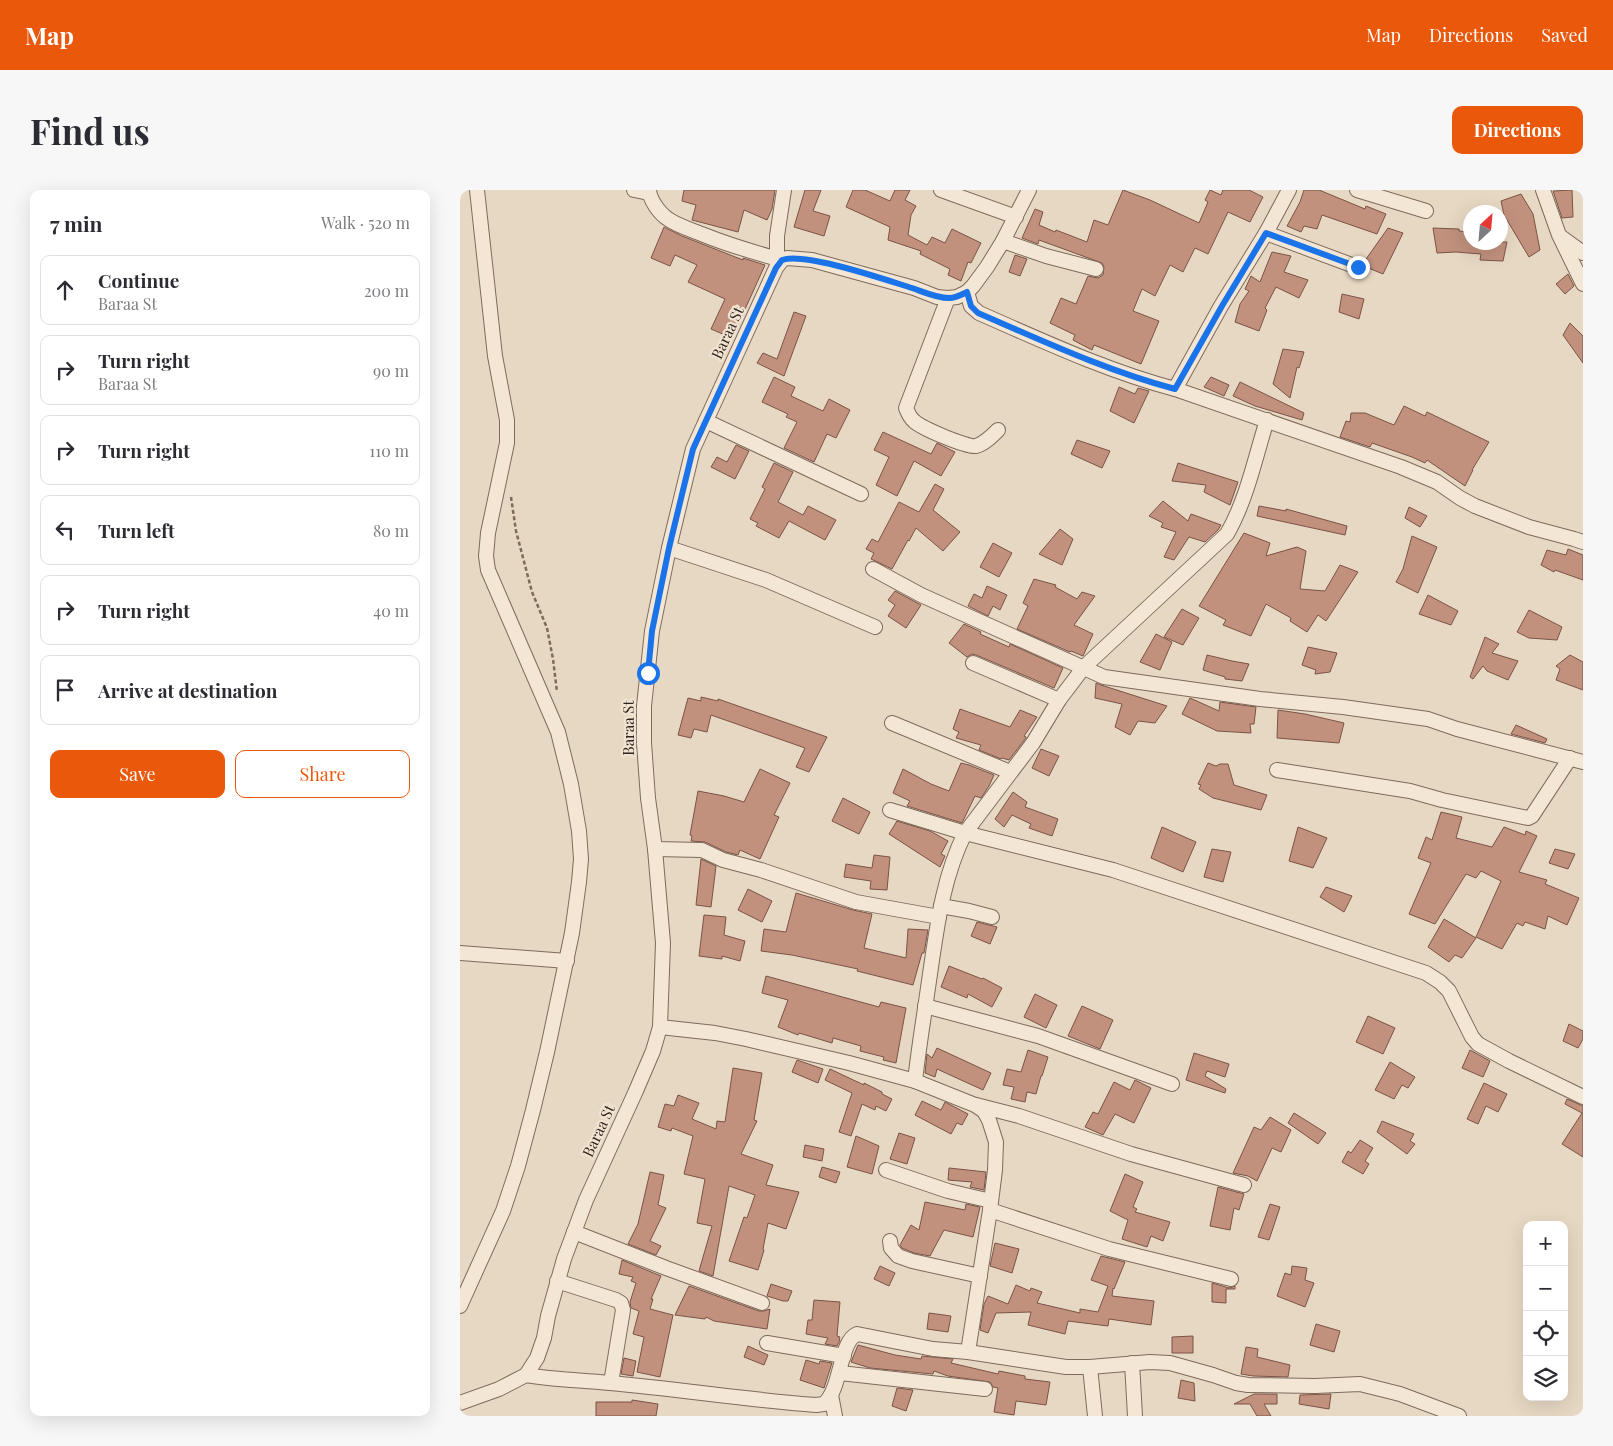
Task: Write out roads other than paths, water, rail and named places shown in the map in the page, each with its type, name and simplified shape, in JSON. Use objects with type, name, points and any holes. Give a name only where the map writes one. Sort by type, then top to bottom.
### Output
[{"type":"street","points":[[460,1306],[502,1211],[518,1166],[547,1052],[567,961],[581,859],[572,784],[558,732],[488,570],[486,556],[488,533],[507,443],[507,420],[495,356],[477,190]]},
{"type":"street","points":[[634,190],[649,192],[662,214],[669,220],[726,243],[779,259],[812,260],[937,297],[948,298],[957,297],[967,292],[987,267],[1030,190]]},
{"type":"street","points":[[779,259],[777,236],[784,190]]},
{"type":"street","points":[[941,190],[1016,217]]},
{"type":"street","points":[[1175,389],[1289,190]]},
{"type":"street","points":[[1357,190],[1426,211]]},
{"type":"street","points":[[1543,190],[1559,235],[1583,284]]},
{"type":"street","points":[[1266,233],[1358,267]]},
{"type":"street","points":[[1559,235],[1583,253]]},
{"type":"street","points":[[1003,241],[1046,256],[1096,269]]},
{"type":"street","name":"Baraa St","points":[[526,1375],[537,1358],[557,1281],[574,1232],[599,1169],[653,1051],[660,1028],[663,943],[644,743],[644,706],[652,631],[669,548],[693,449],[779,259]]},
{"type":"street","points":[[967,292],[971,306],[978,313],[1112,370],[1267,420],[1423,475],[1437,482],[1466,502],[1529,527],[1583,542]]},
{"type":"street","points":[[948,298],[906,408],[908,414],[914,422],[969,447],[981,444],[998,430]]},
{"type":"street","points":[[915,1081],[919,1042],[940,911],[955,856],[965,833],[1033,743],[1059,700],[1084,667],[1227,534],[1243,501],[1267,420]]},
{"type":"street","points":[[706,421],[861,494]]},
{"type":"street","points":[[669,548],[766,580],[875,627]]},
{"type":"street","points":[[873,569],[921,595],[1096,674],[1260,700],[1343,707],[1428,719],[1474,734],[1577,760],[1532,816],[1528,818],[1410,792],[1277,770]]},
{"type":"street","points":[[973,663],[1059,700]]},
{"type":"street","points":[[892,723],[1010,772]]},
{"type":"street","points":[[890,810],[965,833],[1113,870],[1426,973],[1440,982],[1449,991],[1472,1037],[1478,1044],[1583,1097]]},
{"type":"street","points":[[655,849],[702,850],[723,860],[761,870],[856,902],[940,911],[969,911],[992,917]]},
{"type":"street","points":[[460,953],[567,961]]},
{"type":"street","points":[[925,1006],[1045,1038],[1172,1084]]},
{"type":"street","points":[[660,1028],[715,1033],[849,1063],[915,1081],[975,1105],[1020,1116],[1131,1154],[1244,1185]]},
{"type":"street","points":[[968,1352],[991,1205],[996,1142],[984,1111],[975,1105]]},
{"type":"street","points":[[886,1170],[991,1205],[1109,1249],[1231,1279]]},
{"type":"street","points":[[574,1232],[762,1303]]},
{"type":"street","points":[[890,1241],[891,1248],[898,1256],[912,1261],[980,1276]]},
{"type":"street","points":[[557,1281],[621,1303],[623,1310],[611,1383]]},
{"type":"street","points":[[460,1403],[499,1389],[526,1375],[735,1398],[816,1405],[824,1404],[831,1395],[840,1374],[850,1339],[857,1334],[924,1348],[968,1352],[1066,1367],[1150,1362],[1170,1363],[1213,1375],[1236,1384],[1315,1386],[1360,1384],[1400,1394],[1459,1416]]},
{"type":"street","points":[[767,1343],[844,1356]]},
{"type":"street","points":[[1132,1363],[1135,1416]]},
{"type":"street","points":[[1090,1367],[1095,1416]]},
{"type":"street","points":[[840,1374],[985,1389]]},
{"type":"street","points":[[831,1395],[835,1416]]}]
